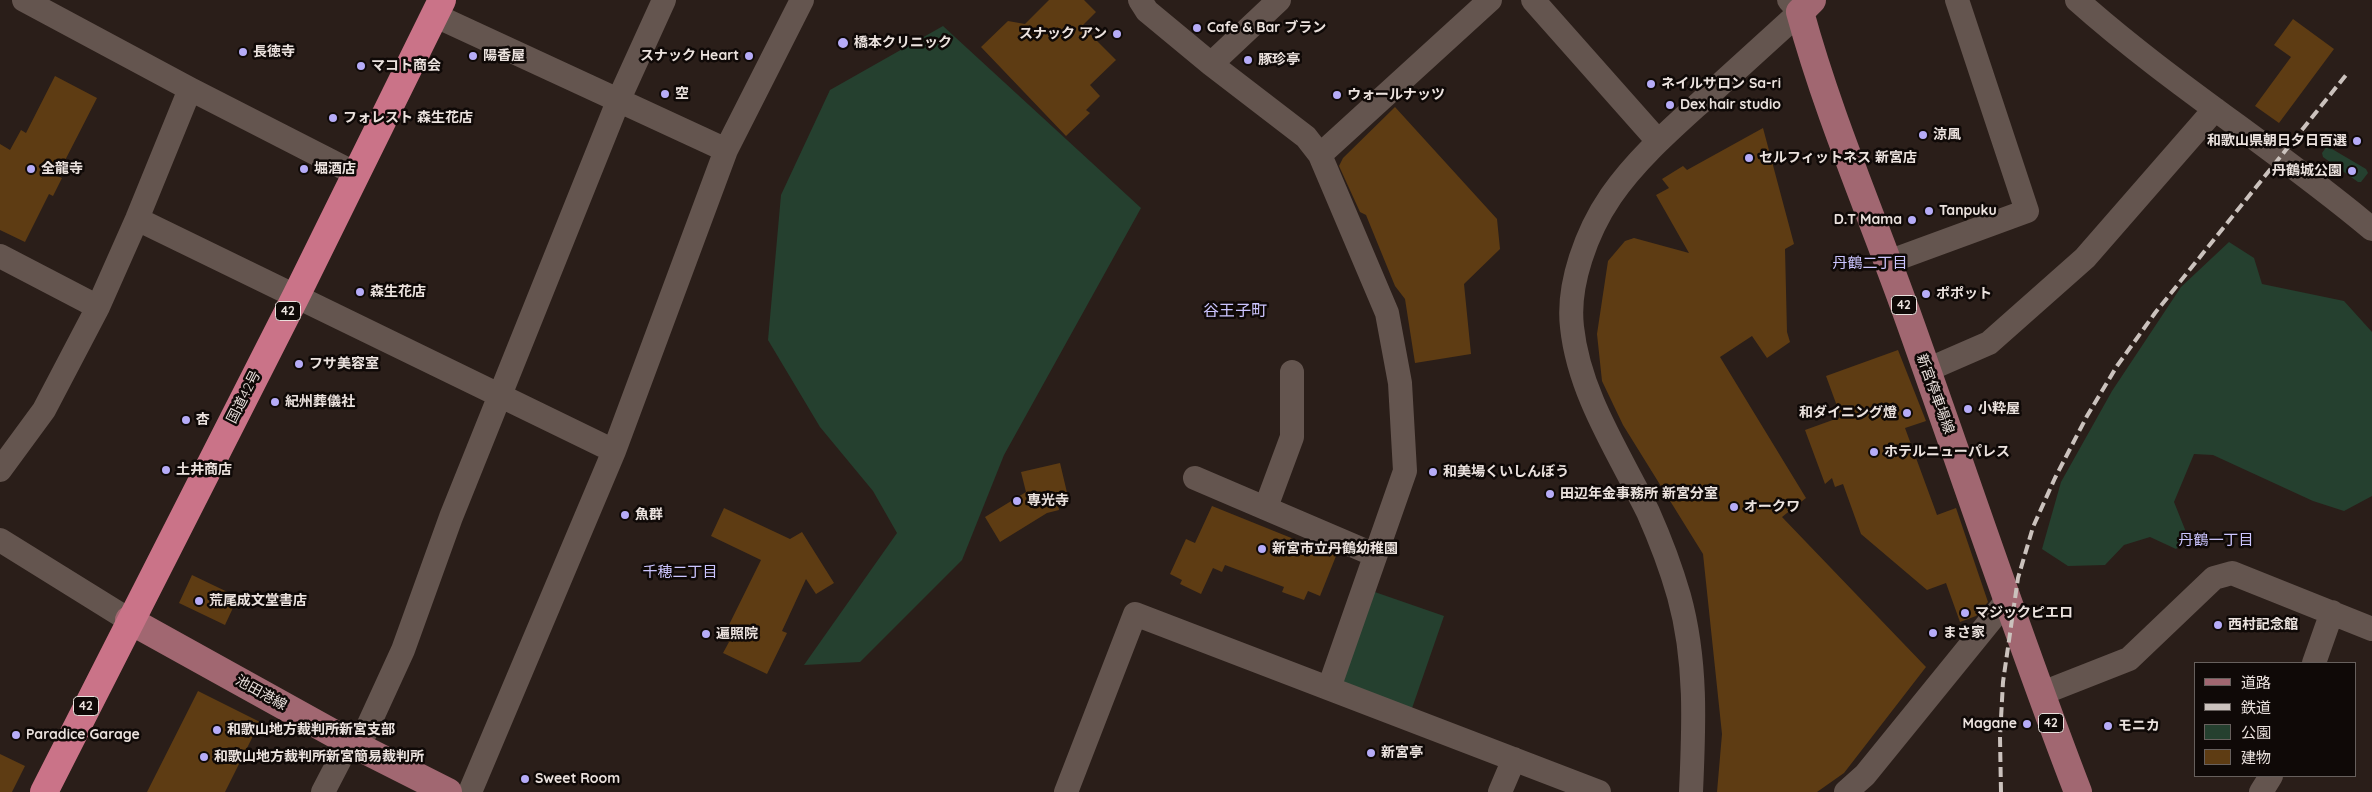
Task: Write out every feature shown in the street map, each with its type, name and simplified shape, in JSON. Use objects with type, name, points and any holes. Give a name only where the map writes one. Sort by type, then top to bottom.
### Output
[{"type":"highway","name":"国道42号","points":[[44,792],[129,620],[296,296],[438,8]]},
{"type":"main road","name":"新宮停車場線","points":[[1801,4],[1814,64],[1927,370],[2040,694],[2078,792]]},
{"type":"main road","name":"池田港線","points":[[129,620],[354,744],[448,792]]},
{"type":"street","points":[[323,792],[354,744],[403,650],[451,517],[620,99],[664,0]]},
{"type":"street","points":[[470,792],[614,452],[726,150],[802,0]]},
{"type":"street","points":[[1140,0],[1148,11],[1211,64],[1306,137],[1320,155],[1387,313],[1400,383],[1404,471],[1329,688]]},
{"type":"street","points":[[1211,64],[1280,0]]},
{"type":"street","points":[[1320,155],[1490,0]]},
{"type":"street","points":[[1534,0],[1658,141]]},
{"type":"street","points":[[1888,262],[2027,211],[1958,0]]},
{"type":"street","points":[[2077,0],[2215,109],[2308,177],[2372,229]]},
{"type":"street","points":[[29,1],[190,89],[356,174]]},
{"type":"street","points":[[1691,792],[1695,711],[1690,651],[1679,597],[1648,513],[1595,408],[1579,366],[1571,325],[1578,271],[1591,234],[1610,198],[1658,141],[1801,4]]},
{"type":"street","points":[[438,8],[726,150]]},
{"type":"street","points":[[0,470],[44,410],[98,307],[137,219],[190,89]]},
{"type":"street","points":[[1927,370],[1989,343],[2085,258],[2215,109]]},
{"type":"street","points":[[137,219],[614,452]]},
{"type":"street","points":[[0,256],[98,307]]},
{"type":"street","points":[[1266,507],[1292,437],[1292,372]]},
{"type":"street","points":[[1195,478],[1376,555]]},
{"type":"street","points":[[0,540],[129,620]]},
{"type":"street","points":[[2040,694],[2129,659],[2214,578],[2232,574],[2372,628]]},
{"type":"street","points":[[1846,792],[1865,775],[2008,599]]},
{"type":"street","points":[[2314,662],[2332,612]]},
{"type":"street","points":[[1066,792],[1135,614],[1599,792]]},
{"type":"street","points":[[1500,792],[1514,759]]},
{"type":"street","points":[[2261,792],[2270,777]]},
{"type":"green space","points":[[943,26],[1141,208],[1004,455],[962,560],[860,662],[804,665],[897,533],[873,491],[820,427],[768,340],[781,195],[830,90]]},
{"type":"green space","points":[[2327,146],[2366,169],[2368,173],[2361,182],[2358,182],[2323,157],[2322,153]]},
{"type":"green space","points":[[2229,242],[2254,258],[2262,284],[2344,301],[2372,332],[2372,496],[2344,511],[2313,501],[2213,455],[2194,454],[2174,502],[2188,537],[2176,549],[2150,537],[2124,545],[2105,565],[2068,566],[2042,549],[2061,482],[2112,391],[2181,287]]},
{"type":"green space","points":[[1369,590],[1444,616],[1410,714],[1334,686]]},
{"type":"building","points":[[1049,0],[1084,0],[1096,12],[1082,26],[1116,60],[1090,85],[1100,96],[1086,110],[1090,113],[1066,136],[981,47],[1008,21],[1025,24]]},
{"type":"building","points":[[2293,19],[2334,49],[2279,123],[2255,106],[2291,57],[2274,45]]},
{"type":"building","points":[[55,76],[97,98],[57,176],[62,178],[53,196],[49,194],[25,242],[0,230],[0,144],[10,150],[21,130],[26,133]]},
{"type":"building","points":[[1395,107],[1497,219],[1500,249],[1464,284],[1471,354],[1415,363],[1405,299],[1395,286],[1366,215],[1360,212],[1339,166],[1343,158]]},
{"type":"building","name":"オークワ","points":[[1763,128],[1794,244],[1785,249],[1787,332],[1790,342],[1767,358],[1752,336],[1720,357],[1806,498],[1782,517],[1926,667],[1844,773],[1817,792],[1717,792],[1722,734],[1703,554],[1623,425],[1602,381],[1597,334],[1608,261],[1625,241],[1634,238],[1689,253],[1656,195],[1669,188],[1662,179],[1683,166],[1687,170]]},
{"type":"building","points":[[1898,350],[1926,421],[1905,428],[1937,515],[1956,508],[1988,602],[1976,616],[1960,622],[1946,583],[1927,590],[1861,534],[1843,484],[1835,487],[1832,478],[1825,484],[1805,430],[1841,417],[1826,376]]},
{"type":"building","points":[[1060,463],[1069,501],[1058,503],[1059,510],[1047,513],[1000,542],[985,517],[1026,492],[1021,472]]},
{"type":"building","points":[[1212,506],[1336,556],[1320,596],[1308,591],[1304,600],[1282,592],[1284,587],[1225,565],[1222,572],[1213,568],[1201,594],[1180,584],[1182,580],[1170,574],[1186,539],[1195,543]]},
{"type":"building","points":[[724,508],[790,539],[802,532],[834,583],[816,594],[806,579],[782,631],[787,633],[767,674],[723,653],[729,642],[722,639],[761,560],[711,536]]},
{"type":"building","points":[[192,575],[238,597],[225,625],[179,603]]},
{"type":"building","points":[[198,691],[260,722],[225,792],[147,792]]},
{"type":"building","points":[[0,754],[25,766],[12,792],[0,792]]},
{"type":"railway","points":[[2001,792],[2000,737],[2003,682],[2018,578],[2033,527],[2055,478],[2087,416],[2117,366],[2155,313],[2346,75]]},
{"type":"place","name":"Cafe & Bar ブラン","points":[[1197,28]]},
{"type":"place","name":"スナック アン","points":[[1117,34]]},
{"type":"place","name":"橋本クリニック","points":[[843,43]]},
{"type":"place","name":"長徳寺","points":[[243,52]]},
{"type":"place","name":"陽香屋","points":[[473,56]]},
{"type":"place","name":"スナック Heart","points":[[749,56]]},
{"type":"place","name":"豚珍亭","points":[[1248,60]]},
{"type":"place","name":"マコト商会","points":[[361,66]]},
{"type":"place","name":"ネイルサロン Sa-ri","points":[[1651,84]]},
{"type":"place","name":"空","points":[[665,94]]},
{"type":"place","name":"ウォールナッツ","points":[[1337,95]]},
{"type":"place","name":"Dex hair studio","points":[[1670,105]]},
{"type":"place","name":"フォレスト 森生花店","points":[[333,118]]},
{"type":"place","name":"涼風","points":[[1923,135]]},
{"type":"place","name":"和歌山県朝日夕日百選","points":[[2357,141]]},
{"type":"place","name":"セルフィットネス 新宮店","points":[[1749,158]]},
{"type":"place","name":"全龍寺","points":[[31,169]]},
{"type":"place","name":"堀酒店","points":[[304,169]]},
{"type":"place","name":"丹鶴城公園","points":[[2352,171]]},
{"type":"place","name":"Tanpuku","points":[[1929,211]]},
{"type":"place","name":"D.T Mama","points":[[1912,220]]},
{"type":"place","name":"森生花店","points":[[360,292]]},
{"type":"place","name":"ポポット","points":[[1926,294]]},
{"type":"place","name":"フサ美容室","points":[[299,364]]},
{"type":"place","name":"紀州葬儀社","points":[[275,402]]},
{"type":"place","name":"小粋屋","points":[[1968,409]]},
{"type":"place","name":"和ダイニング燈","points":[[1907,413]]},
{"type":"place","name":"杏","points":[[186,420]]},
{"type":"place","name":"ホテルニューパレス","points":[[1874,452]]},
{"type":"place","name":"土井商店","points":[[166,470]]},
{"type":"place","name":"和美場くいしんぼう","points":[[1433,472]]},
{"type":"place","name":"田辺年金事務所 新宮分室","points":[[1550,494]]},
{"type":"place","name":"専光寺","points":[[1017,501]]},
{"type":"place","name":"オークワ","points":[[1734,507]]},
{"type":"place","name":"魚群","points":[[625,515]]},
{"type":"place","name":"新宮市立丹鶴幼稚園","points":[[1262,549]]},
{"type":"place","name":"荒尾成文堂書店","points":[[199,601]]},
{"type":"place","name":"マジックピエロ","points":[[1965,613]]},
{"type":"place","name":"西村記念館","points":[[2218,625]]},
{"type":"place","name":"まさ家","points":[[1933,633]]},
{"type":"place","name":"遍照院","points":[[706,634]]},
{"type":"place","name":"Magane","points":[[2027,724]]},
{"type":"place","name":"モニカ","points":[[2108,726]]},
{"type":"place","name":"和歌山地方裁判所新宮支部","points":[[217,730]]},
{"type":"place","name":"Paradice Garage","points":[[16,735]]},
{"type":"place","name":"新宮亭","points":[[1371,753]]},
{"type":"place","name":"和歌山地方裁判所新宮簡易裁判所","points":[[204,757]]},
{"type":"place","name":"Sweet Room","points":[[525,779]]},
{"type":"district","name":"丹鶴二丁目","points":[[1870,263]]},
{"type":"district","name":"谷王子町","points":[[1235,311]]},
{"type":"district","name":"丹鶴一丁目","points":[[2216,540]]},
{"type":"district","name":"千穂二丁目","points":[[680,572]]}]
